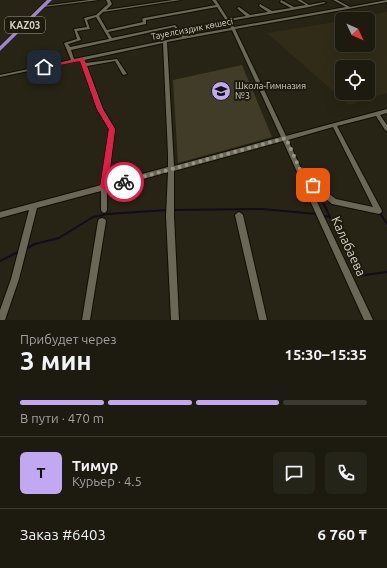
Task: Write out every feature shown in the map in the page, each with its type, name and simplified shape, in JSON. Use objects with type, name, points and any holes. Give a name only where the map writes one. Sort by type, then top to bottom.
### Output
[{"type":"highway","name":"KАZ03","points":[[0,49],[50,0]]},
{"type":"highway","name":"KАZ03","points":[[0,44],[13,37]]},
{"type":"street","points":[[44,6],[97,0]]},
{"type":"street","points":[[73,61],[66,43],[78,40],[75,30],[89,28],[85,19],[97,16],[110,4],[108,0]]},
{"type":"street","points":[[103,11],[179,0]]},
{"type":"street","name":"Калабаева","points":[[214,0],[233,29],[286,138],[369,320]]},
{"type":"street","points":[[287,0],[281,1],[293,8]]},
{"type":"street","points":[[300,0],[309,6]]},
{"type":"street","points":[[336,0],[342,0]]},
{"type":"street","points":[[336,0],[350,8]]},
{"type":"street","name":"Тауелсиздик көшесі","points":[[0,76],[73,61],[83,62],[184,37],[387,1]]},
{"type":"street","points":[[227,20],[324,3]]},
{"type":"street","points":[[260,5],[271,12]]},
{"type":"street","points":[[106,32],[145,23],[144,19],[218,6]]},
{"type":"street","points":[[239,8],[248,16]]},
{"type":"street","points":[[280,11],[291,18]]},
{"type":"street","points":[[259,14],[269,22]]},
{"type":"street","points":[[97,16],[111,40]]},
{"type":"street","points":[[140,24],[146,32]]},
{"type":"street","points":[[68,48],[175,26],[184,37]]},
{"type":"street","points":[[165,41],[171,155],[170,216],[176,320]]},
{"type":"street","points":[[104,210],[104,187],[112,129],[100,109],[83,62],[116,60],[125,74]]},
{"type":"street","points":[[0,215],[387,111]]},
{"type":"street","points":[[377,114],[387,129]]},
{"type":"street","points":[[303,176],[334,202],[379,211],[334,125]]},
{"type":"street","points":[[1,320],[15,280],[34,206]]},
{"type":"street","points":[[239,215],[262,320]]},
{"type":"street","points":[[86,320],[102,221]]},
{"type":"shaded area","points":[[387,12],[387,93],[375,97],[375,60],[335,60],[335,93],[267,33],[335,22],[335,52],[375,52],[375,14]]},
{"type":"shaded area","points":[[242,65],[272,137],[178,163],[173,80]]},
{"type":"shaded area","points":[[343,100],[365,100],[349,105]]},
{"type":"waterway","points":[[319,194],[324,205]]},
{"type":"waterway","points":[[320,195],[327,200]]},
{"type":"waterway","points":[[324,204],[330,217]]},
{"type":"waterway","points":[[334,204],[339,205]]},
{"type":"waterway","points":[[339,205],[355,209]]},
{"type":"waterway","points":[[173,210],[262,209],[317,214]]},
{"type":"waterway","points":[[27,248],[35,244],[59,238],[93,217],[108,214],[167,210]]},
{"type":"waterway","points":[[380,213],[387,224]]},
{"type":"waterway","points":[[323,216],[330,217]]},
{"type":"waterway","points":[[330,217],[357,276],[387,272]]},
{"type":"waterway","points":[[0,261],[20,251]]},
{"type":"way so far","points":[[124,182],[286,138],[303,176],[313,185]]},
{"type":"place","name":"Школа-Гимназия №3","points":[[221,91]]},
{"type":"route","points":[[44,67],[82,59],[100,109],[112,129],[104,187],[124,182]]}]
